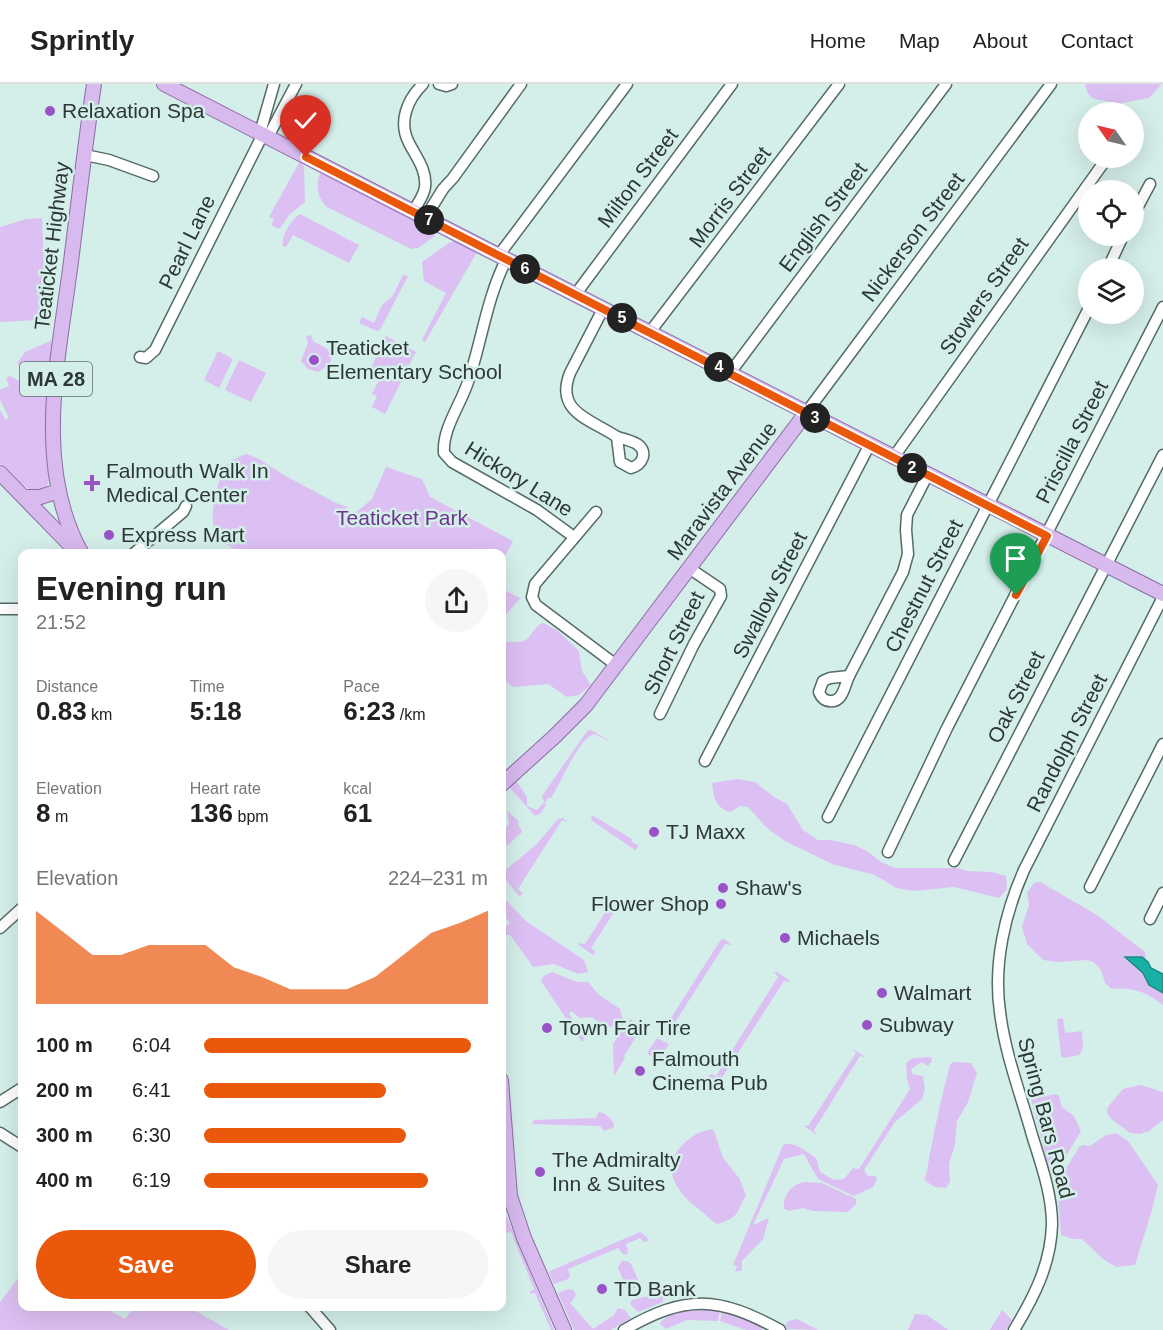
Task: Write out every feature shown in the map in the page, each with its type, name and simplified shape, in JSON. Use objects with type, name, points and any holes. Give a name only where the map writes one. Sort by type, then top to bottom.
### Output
[{"type":"main road","name":"Teaticket Highway","points":[[79,549],[70,529],[59,491],[53,436],[55,393],[94,84]]},
{"type":"main road","points":[[164,84],[806,413]]},
{"type":"main road","name":"Maravista Avenue","points":[[506,780],[578,714],[806,413],[1163,595]]},
{"type":"main road","points":[[0,473],[76,549]]},
{"type":"main road","points":[[25,497],[40,497],[59,491]]},
{"type":"main road","points":[[37,511],[63,505]]},
{"type":"main road","points":[[506,1144],[510,1196],[524,1238],[564,1330]]},
{"type":"street","points":[[264,135],[274,84]]},
{"type":"street","points":[[264,135],[296,84]]},
{"type":"street","points":[[419,215],[425,180],[421,164],[406,137],[404,117],[409,99],[423,84]]},
{"type":"street","points":[[439,84],[446,86],[452,84]]},
{"type":"street","points":[[419,215],[453,178],[521,84]]},
{"type":"street","points":[[502,257],[627,84]]},
{"type":"street","name":"Milton Street","points":[[575,294],[732,84]]},
{"type":"street","name":"Morris Street","points":[[650,332],[839,84]]},
{"type":"street","name":"English Street","points":[[730,373],[946,84]]},
{"type":"street","name":"Nickerson Street","points":[[806,413],[1052,84]]},
{"type":"street","name":"Pearl Lane","points":[[140,357],[146,358],[155,350],[264,135]]},
{"type":"street","points":[[85,155],[109,160],[153,176]]},
{"type":"street","name":"Stowers Street","points":[[893,458],[1100,168]]},
{"type":"street","points":[[1144,195],[1150,184]]},
{"type":"street","name":"Hickory Lane","points":[[502,257],[468,383],[445,436],[444,453],[452,462],[537,510],[574,537]]},
{"type":"street","name":"Priscilla Street","points":[[888,852],[947,728],[1163,307]]},
{"type":"street","points":[[603,309],[570,373],[567,393],[572,407],[581,417],[617,437]]},
{"type":"street","name":"Chestnut Street","points":[[828,817],[1081,324]]},
{"type":"street","name":"Swallow Street","points":[[705,761],[869,446]]},
{"type":"street","name":"Oak Street","points":[[954,861],[1163,455]]},
{"type":"street","points":[[849,676],[903,572],[909,548],[906,530],[907,515],[927,476]]},
{"type":"street","points":[[139,549],[183,512],[186,506]]},
{"type":"street","points":[[596,512],[535,584],[532,597],[543,611],[616,665]]},
{"type":"street","name":"Short Street","points":[[660,714],[694,644],[721,597],[720,589],[689,568]]},
{"type":"street","name":"Randolph Street","points":[[1009,909],[1024,870],[1163,595]]},
{"type":"street","points":[[0,609],[18,609]]},
{"type":"street","points":[[1089,887],[1163,744]]},
{"type":"street","points":[[1150,919],[1163,893]]},
{"type":"street","name":"Spring Bars Road","points":[[1009,909],[999,974],[1000,1011],[1007,1048],[1047,1187],[1052,1224],[1048,1256],[1043,1273],[1035,1294],[1014,1330]]},
{"type":"street","points":[[0,928],[18,912]]},
{"type":"street","points":[[0,1102],[18,1091]]},
{"type":"street","points":[[0,1133],[18,1144]]},
{"type":"street","points":[[624,1330],[637,1327],[670,1308],[708,1302],[749,1314],[780,1330]]},
{"type":"street","points":[[313,1311],[330,1330]]},
{"type":"green space","points":[[1085,84],[1161,84],[1149,98],[1128,102],[1109,102],[1092,98]]},
{"type":"green space","points":[[300,161],[304,167],[305,202],[290,214],[278,229],[271,225],[274,219],[269,217]]},
{"type":"green space","points":[[320,174],[326,174],[432,229],[435,236],[418,248],[411,249],[327,207],[318,192]]},
{"type":"green space","points":[[300,214],[359,245],[349,263],[293,235],[286,247],[283,247],[283,238],[287,229]]},
{"type":"green space","points":[[42,218],[46,313],[38,320],[0,322],[0,227],[26,219]]},
{"type":"green space","points":[[454,241],[477,252],[425,342],[422,340],[446,293],[424,281],[422,262]]},
{"type":"green space","points":[[403,275],[408,276],[380,330],[377,331],[359,323],[362,317],[374,323],[382,305],[392,297]]},
{"type":"green space","points":[[311,335],[313,341],[325,347],[331,355],[330,364],[318,372],[308,369],[301,361],[308,343],[306,336]]},
{"type":"green space","points":[[386,336],[416,352],[409,365],[404,363],[409,366],[385,414],[372,407],[377,396],[372,394],[380,378],[369,372]]},
{"type":"green space","points":[[50,341],[53,342],[49,386],[46,387],[31,382],[24,376],[18,362],[25,352]]},
{"type":"green space","points":[[218,351],[233,359],[219,388],[204,380]]},
{"type":"green space","points":[[239,360],[266,373],[251,402],[225,390]]},
{"type":"green space","points":[[10,376],[44,394],[48,400],[50,477],[46,487],[40,491],[26,487],[0,463],[0,410],[5,419],[9,418],[0,400],[0,390],[9,386],[6,378]]},
{"type":"green space","name":"Teaticket Park","points":[[246,454],[259,459],[284,475],[347,507],[353,515],[372,499],[386,467],[422,479],[430,497],[513,541],[506,554],[506,549],[234,549],[215,531],[213,506],[221,476],[229,463]]},
{"type":"green space","points":[[506,591],[520,598],[506,615]]},
{"type":"green space","points":[[543,623],[557,630],[579,651],[582,671],[591,685],[579,695],[567,697],[548,684],[514,687],[506,682],[506,642],[524,641]]},
{"type":"green space","points":[[591,730],[613,743],[594,734],[588,738],[576,752],[551,798],[545,802],[546,805],[540,814],[535,816],[510,788],[514,778],[527,797],[527,806],[537,810],[544,802],[542,796],[587,731]]},
{"type":"green space","points":[[737,779],[755,782],[787,804],[803,830],[818,840],[854,845],[895,868],[958,868],[966,871],[992,872],[1006,876],[1007,889],[999,898],[954,887],[914,891],[896,888],[875,875],[832,864],[783,840],[766,827],[748,807],[740,806],[730,812],[721,808],[714,797],[712,783]]},
{"type":"green space","points":[[507,810],[519,822],[522,832],[506,846],[506,827],[509,824]]},
{"type":"green space","points":[[592,815],[632,839],[631,841],[639,846],[635,850],[591,820]]},
{"type":"green space","points":[[563,818],[568,822],[562,820],[518,889],[523,894],[519,896],[506,880],[506,869],[536,845],[558,819]]},
{"type":"green space","points":[[1040,882],[1097,915],[1145,952],[1146,960],[1142,957],[1126,958],[1143,973],[1149,985],[1163,993],[1163,1005],[1139,991],[1112,989],[1105,983],[1101,970],[1094,962],[1043,960],[1027,944],[1022,927],[1029,905],[1027,893],[1034,883]]},
{"type":"green space","points":[[506,900],[526,921],[584,960],[588,972],[578,974],[554,964],[533,967],[510,935],[506,935],[506,926],[510,923],[506,918]]},
{"type":"green space","points":[[608,908],[614,912],[591,948],[596,952],[593,955],[579,943],[585,944]]},
{"type":"green space","points":[[724,939],[732,945],[725,944],[672,1027],[677,1031],[675,1033],[666,1026],[720,941]]},
{"type":"green space","points":[[552,972],[577,982],[588,982],[598,994],[620,1009],[623,1020],[619,1027],[603,1026],[592,1017],[580,1018],[571,1011],[569,1014],[583,1034],[582,1042],[541,981],[544,976]]},
{"type":"green space","points":[[774,972],[790,982],[784,981],[721,1079],[725,1084],[722,1086],[708,1076],[711,1074],[716,1076],[778,977]]},
{"type":"green space","points":[[1063,1018],[1065,1033],[1082,1031],[1083,1048],[1079,1055],[1064,1058],[1061,1056],[1057,1019]]},
{"type":"green space","points":[[630,1019],[642,1027],[614,1076],[613,1044]]},
{"type":"green space","points":[[657,1038],[669,1044],[658,1062],[647,1053]]},
{"type":"green space","points":[[852,1048],[866,1058],[860,1056],[814,1130],[817,1135],[803,1125],[808,1126],[856,1053]]},
{"type":"green space","points":[[931,1057],[932,1061],[928,1066],[922,1062],[911,1069],[913,1074],[923,1076],[925,1089],[922,1099],[895,1122],[864,1170],[868,1176],[876,1176],[873,1187],[854,1196],[818,1179],[804,1154],[784,1159],[753,1225],[769,1218],[763,1239],[742,1261],[742,1270],[735,1272],[737,1266],[733,1265],[783,1145],[791,1144],[800,1147],[816,1158],[820,1172],[834,1180],[844,1179],[853,1168],[859,1169],[910,1089],[906,1063],[913,1058]]},
{"type":"green space","points":[[953,1062],[971,1063],[977,1073],[968,1102],[957,1121],[955,1144],[949,1164],[950,1181],[946,1188],[935,1187],[924,1180],[944,1087],[950,1065]]},
{"type":"green space","points":[[1141,1085],[1163,1092],[1163,1120],[1149,1131],[1140,1134],[1130,1133],[1110,1118],[1107,1113],[1108,1107],[1123,1089]]},
{"type":"green space","points":[[1056,1094],[1059,1096],[1062,1107],[1074,1116],[1081,1131],[1059,1168],[1054,1170],[1049,1167],[1031,1099]]},
{"type":"green space","points":[[599,1112],[610,1119],[614,1125],[613,1128],[604,1131],[600,1126],[532,1124],[534,1120],[596,1118]]},
{"type":"green space","points":[[711,1129],[714,1131],[723,1158],[739,1178],[746,1195],[734,1216],[718,1224],[689,1201],[675,1181],[672,1171],[677,1152],[685,1142],[698,1133]]},
{"type":"green space","points":[[1116,1133],[1128,1141],[1158,1185],[1135,1265],[1116,1267],[1103,1259],[1082,1239],[1072,1239],[1061,1235],[1057,1184],[1079,1147],[1090,1146],[1106,1135]]},
{"type":"green space","points":[[806,1182],[822,1183],[856,1199],[856,1204],[848,1212],[813,1211],[803,1208],[789,1211],[784,1209],[789,1191]]},
{"type":"green space","points":[[506,1216],[554,1330],[551,1330],[535,1293],[530,1294],[534,1289],[511,1232],[506,1233]]},
{"type":"green space","points":[[640,1232],[647,1237],[648,1241],[644,1242],[640,1238],[626,1244],[627,1255],[618,1248],[568,1269],[570,1276],[568,1279],[554,1284],[550,1271]]},
{"type":"green space","points":[[622,1261],[631,1264],[640,1284],[637,1288],[630,1287],[624,1282],[618,1267]]},
{"type":"green space","points":[[18,1278],[18,1311],[110,1311],[125,1319],[131,1311],[196,1311],[229,1330],[0,1330],[0,1302]]},
{"type":"green space","points":[[568,1289],[573,1290],[575,1294],[570,1303],[593,1329],[614,1315],[618,1308],[625,1310],[631,1318],[611,1330],[574,1330],[558,1293]]},
{"type":"green space","points":[[657,1294],[663,1296],[663,1302],[638,1312],[630,1304],[632,1300]]},
{"type":"green space","points":[[703,1309],[720,1310],[718,1321],[687,1320],[666,1329],[660,1324],[673,1314]]},
{"type":"green space","points":[[1002,1310],[1012,1320],[1006,1330],[990,1330]]},
{"type":"green space","points":[[722,1311],[749,1320],[762,1330],[746,1330],[720,1321]]},
{"type":"green space","points":[[915,1314],[927,1315],[948,1330],[908,1330]]},
{"type":"green space","points":[[797,1319],[818,1330],[787,1329],[788,1321]]},
{"type":"water","points":[[1125,957],[1142,957],[1151,968],[1163,974],[1163,993],[1149,985],[1143,973]]},
{"type":"place","name":"Relaxation Spa","points":[[50,111]]},
{"type":"place","name":"Teaticket Elementary School","points":[[314,360]]},
{"type":"place","name":"Falmouth Walk In Medical Center","points":[[92,483]]},
{"type":"place","name":"Express Mart","points":[[109,535]]},
{"type":"place","name":"TJ Maxx","points":[[654,832]]},
{"type":"place","name":"Shaw's","points":[[723,888]]},
{"type":"place","name":"Flower Shop","points":[[721,904]]},
{"type":"place","name":"Michaels","points":[[785,938]]},
{"type":"place","name":"Walmart","points":[[882,993]]},
{"type":"place","name":"Subway","points":[[867,1025]]},
{"type":"place","name":"Town Fair Tire","points":[[547,1028]]},
{"type":"place","name":"Falmouth Cinema Pub","points":[[640,1071]]},
{"type":"place","name":"The Admiralty Inn & Suites","points":[[540,1172]]},
{"type":"place","name":"TD Bank","points":[[602,1289]]},
{"type":"route","points":[[306,157],[1047,536],[1016,595]]}]
